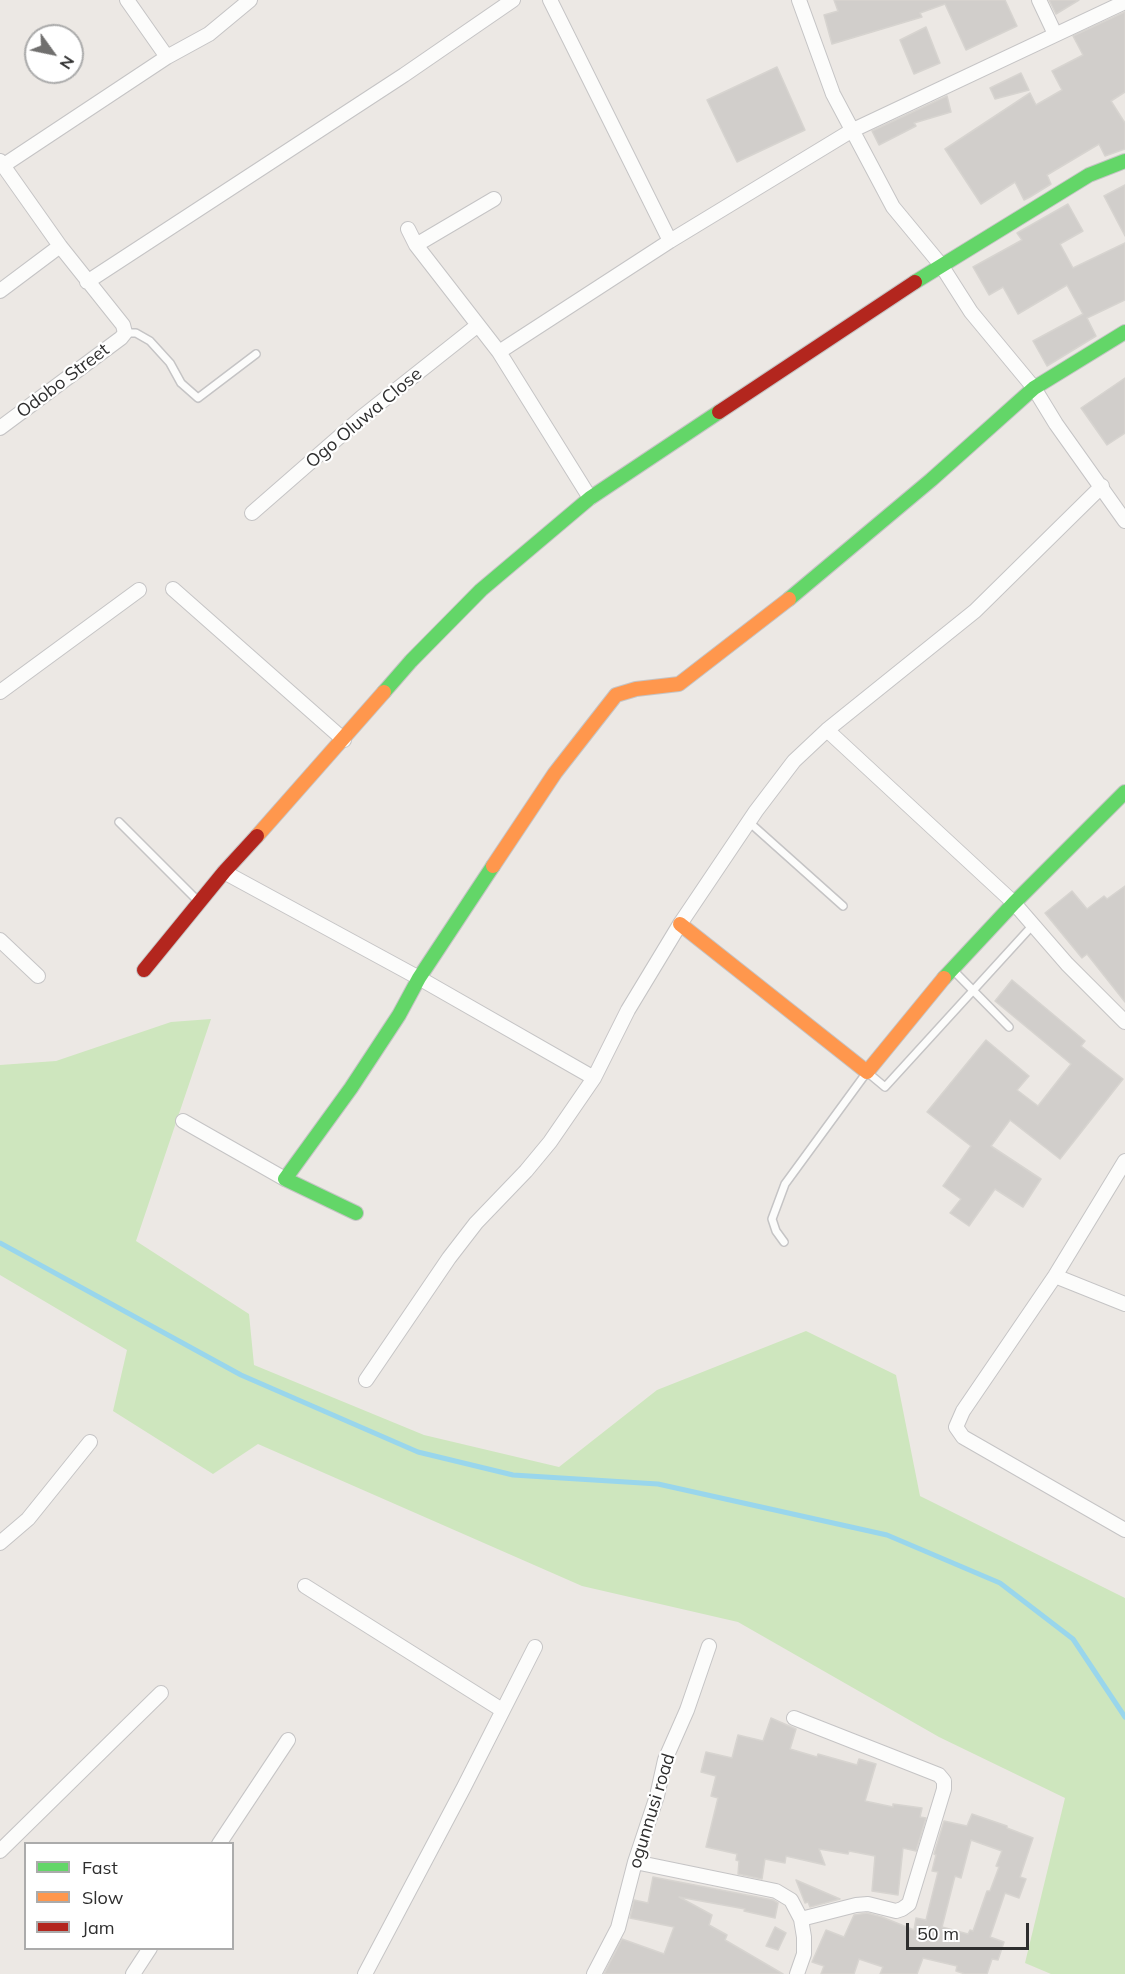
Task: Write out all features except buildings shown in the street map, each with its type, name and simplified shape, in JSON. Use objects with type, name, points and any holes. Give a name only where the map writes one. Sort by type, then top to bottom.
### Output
[{"type":"street","points":[[127,0],[167,57]]},
{"type":"street","points":[[125,333],[123,325],[60,246],[2,163],[167,57],[209,34],[250,0]]},
{"type":"street","points":[[87,282],[404,75],[513,0]]},
{"type":"street","points":[[550,0],[670,241]]},
{"type":"street","points":[[799,0],[833,94],[893,207],[941,265],[971,312],[1034,388],[1056,424],[1125,521]]},
{"type":"street","points":[[1039,0],[1055,34]]},
{"type":"street","points":[[499,352],[670,241],[851,131],[1125,2]]},
{"type":"street","points":[[144,970],[224,872],[344,740],[411,661],[481,590],[590,498],[941,265],[1089,175],[1125,161]]},
{"type":"street","points":[[416,245],[494,199]]},
{"type":"street","points":[[408,228],[416,245],[499,352],[590,498]]},
{"type":"street","points":[[0,291],[60,246]]},
{"type":"street","name":"Ogo Oluwa Close","points":[[252,513],[362,417],[478,325]]},
{"type":"street","points":[[285,1179],[351,1088],[399,1015],[419,978],[555,773],[616,695],[636,689],[679,684],[786,602],[931,480],[1034,388],[1125,332]]},
{"type":"street","name":"Odobo Street","points":[[0,428],[125,333]]},
{"type":"street","points":[[366,1380],[449,1258],[476,1223],[526,1171],[550,1142],[594,1078],[628,1010],[680,924],[749,821],[794,761],[827,730],[975,611],[1102,486]]},
{"type":"street","points":[[173,589],[344,740]]},
{"type":"street","points":[[0,692],[139,590]]},
{"type":"street","points":[[827,730],[1014,903],[1032,926],[1098,997],[1125,1022]]},
{"type":"street","points":[[680,924],[867,1072],[952,969],[1125,792]]},
{"type":"street","points":[[224,872],[419,978],[594,1078]]},
{"type":"street","points":[[0,940],[38,975]]},
{"type":"street","points":[[183,1121],[285,1179],[356,1213]]},
{"type":"street","points":[[1125,1161],[1055,1276],[963,1411],[956,1426],[963,1437],[1125,1530]]},
{"type":"street","points":[[1055,1276],[1125,1304]]},
{"type":"street","points":[[0,1543],[28,1519],[90,1442]]},
{"type":"street","points":[[305,1586],[502,1710]]},
{"type":"street","name":"ogunnusi road","points":[[594,1974],[618,1928],[635,1862],[657,1796],[665,1760],[687,1710],[709,1646]]},
{"type":"street","points":[[365,1974],[535,1647]]},
{"type":"street","points":[[0,1851],[161,1693]]},
{"type":"street","points":[[794,1718],[939,1775],[944,1781],[944,1789],[909,1904],[902,1910],[896,1911],[868,1904],[856,1905],[801,1919]]},
{"type":"street","points":[[220,1842],[288,1740]]},
{"type":"street","points":[[635,1862],[776,1891],[791,1900],[801,1919],[804,1937],[804,1954],[796,1974]]},
{"type":"street","points":[[133,1974],[149,1950]]},
{"type":"lane","points":[[125,333],[136,333],[150,341],[170,363],[181,383],[198,398],[256,354]]},
{"type":"lane","points":[[749,821],[843,906]]},
{"type":"lane","points":[[119,822],[199,902]]},
{"type":"lane","points":[[784,1242],[776,1231],[772,1219],[785,1184],[867,1072],[885,1087],[1032,926]]},
{"type":"lane","points":[[952,969],[1009,1027]]},
{"type":"green space","points":[[211,1019],[136,1241],[249,1314],[254,1365],[424,1435],[559,1467],[657,1390],[806,1331],[896,1375],[920,1496],[1125,1598],[1125,1974],[1051,1974],[1025,1963],[1065,1798],[939,1737],[738,1622],[582,1586],[258,1444],[213,1474],[113,1411],[127,1350],[0,1275],[0,1065],[56,1061],[171,1022]]},
{"type":"waterway","points":[[0,1243],[241,1375],[418,1452],[513,1475],[658,1484],[887,1535],[1000,1583],[1073,1639],[1125,1717]]},
{"type":"traffic: fast","points":[[915,282],[1089,175],[1125,161]]},
{"type":"traffic: fast","points":[[789,599],[931,480],[1034,388],[1125,332]]},
{"type":"traffic: fast","points":[[384,692],[481,590],[590,498],[719,412]]},
{"type":"traffic: fast","points":[[944,978],[1014,903],[1125,792]]},
{"type":"traffic: fast","points":[[356,1213],[285,1179],[351,1088],[399,1015],[419,978],[493,866]]},
{"type":"traffic: slow","points":[[493,866],[555,773],[616,695],[636,689],[679,684],[789,599]]},
{"type":"traffic: slow","points":[[257,836],[384,692]]},
{"type":"traffic: slow","points":[[680,924],[867,1072],[944,978]]},
{"type":"traffic: jam","points":[[719,412],[915,282]]},
{"type":"traffic: jam","points":[[144,970],[224,872],[257,836]]}]
